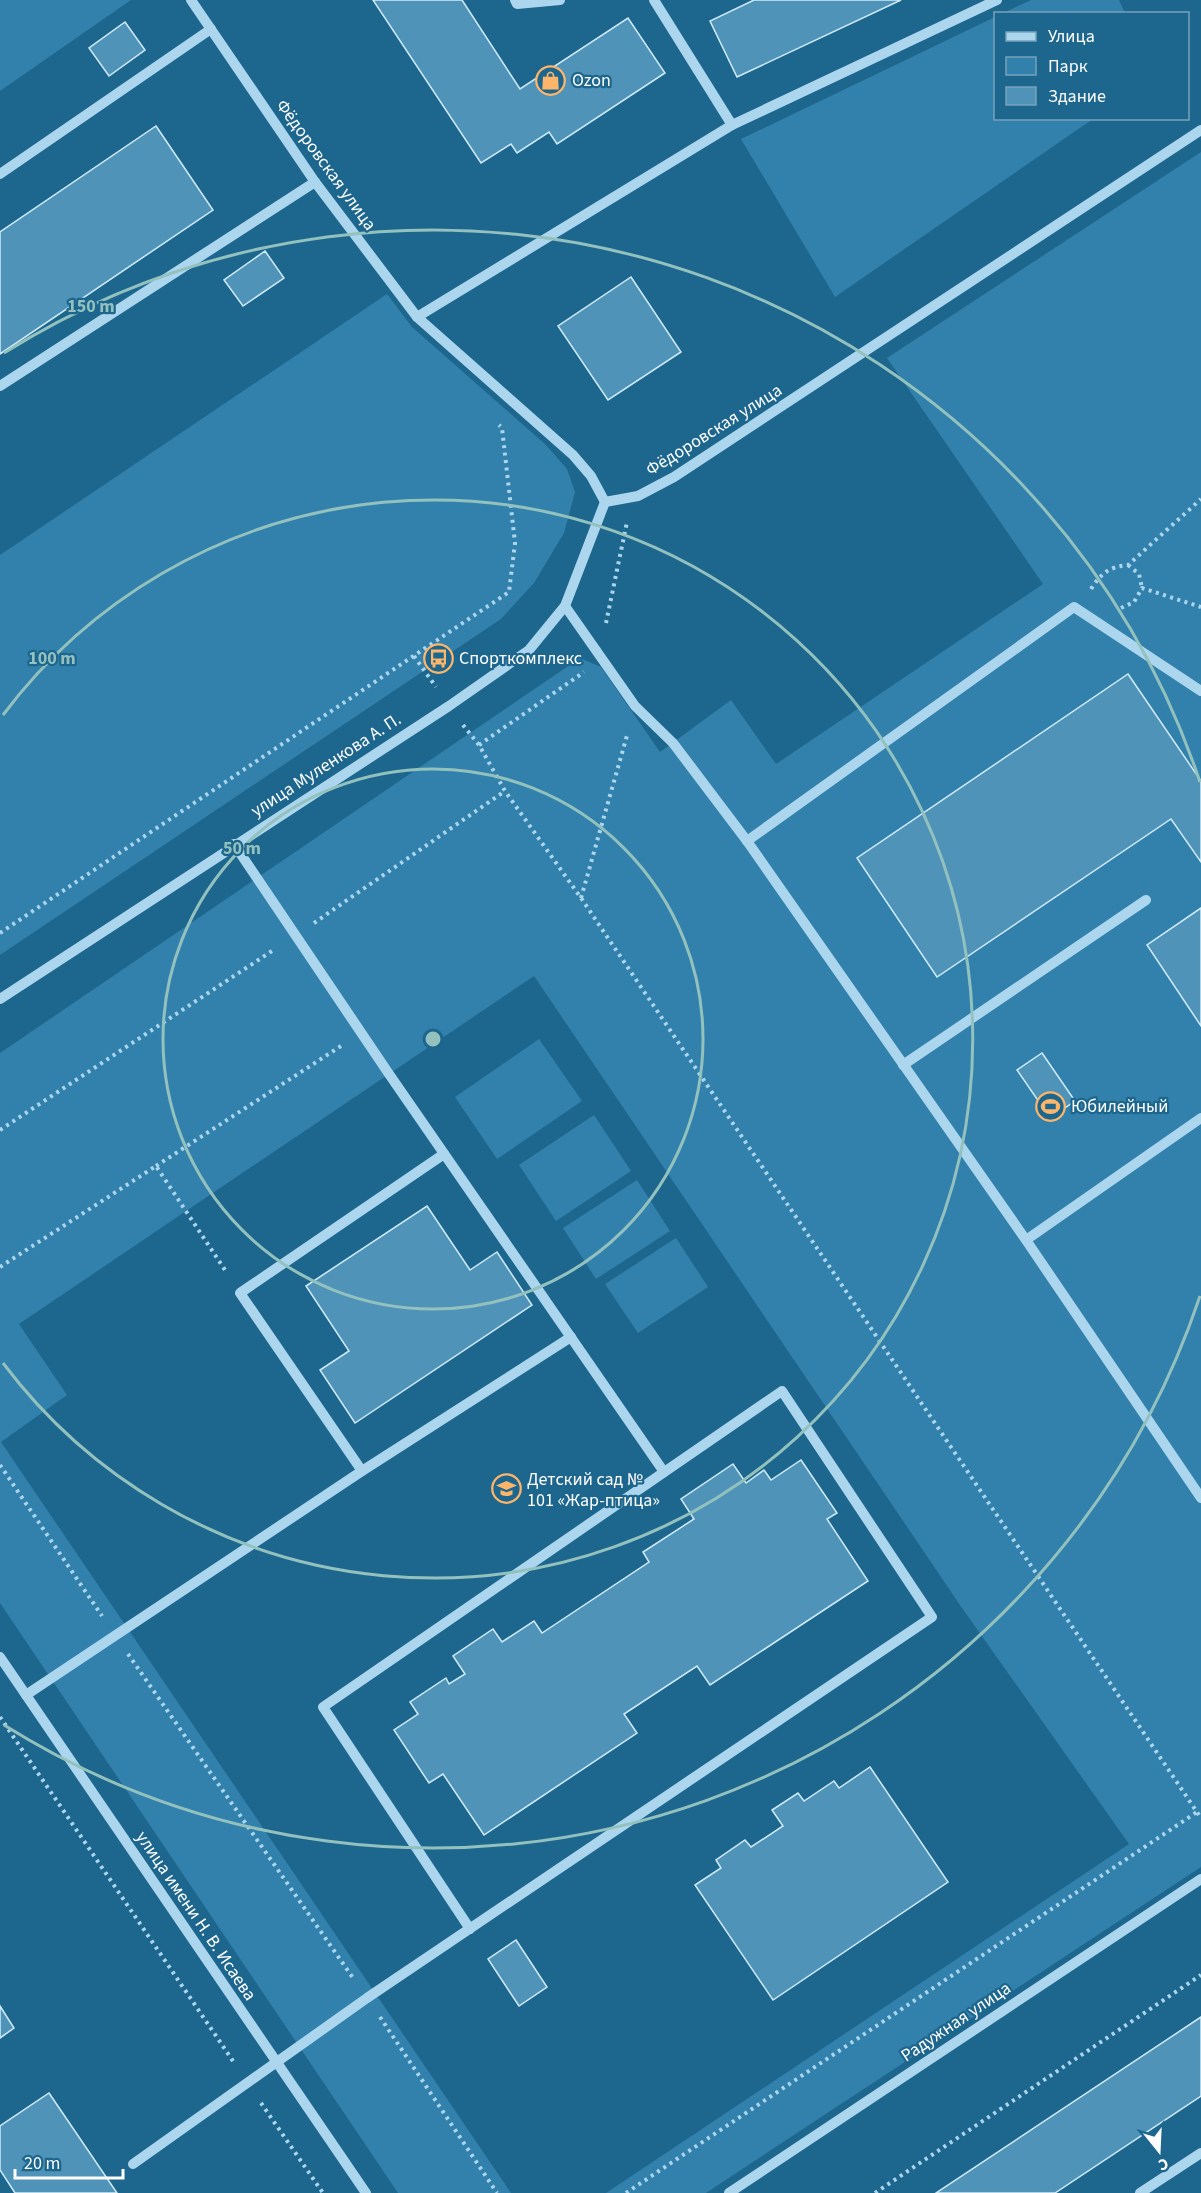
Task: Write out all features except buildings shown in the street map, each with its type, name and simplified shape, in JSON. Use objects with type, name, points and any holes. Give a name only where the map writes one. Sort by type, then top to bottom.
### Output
[{"type":"street","name":"Фёдоровская улица","points":[[191,0],[315,182],[417,316],[573,455],[591,476],[605,502],[638,496],[674,477],[1201,130]]},
{"type":"street","points":[[515,0],[518,4],[560,0]]},
{"type":"street","points":[[654,0],[732,125]]},
{"type":"street","points":[[417,316],[732,125],[997,0]]},
{"type":"street","points":[[0,174],[211,29]]},
{"type":"street","points":[[0,386],[315,182]]},
{"type":"street","name":"улица Муленкова А. П.","points":[[0,999],[234,844],[449,706],[529,650],[565,606],[605,502]]},
{"type":"street","points":[[565,606],[635,706],[673,743],[747,842],[1026,1240],[1201,1498]]},
{"type":"street","points":[[747,842],[1074,608],[1201,691]]},
{"type":"street","points":[[234,844],[444,1154],[664,1472]]},
{"type":"street","points":[[903,1065],[1146,900]]},
{"type":"street","points":[[1026,1240],[1201,1118]]},
{"type":"street","points":[[362,1471],[240,1293],[444,1154]]},
{"type":"street","points":[[26,1695],[362,1471],[571,1337]]},
{"type":"street","points":[[133,2164],[368,1998],[932,1617],[783,1391],[322,1707],[470,1929]]},
{"type":"street","name":"улица имени Н. В. Исаева","points":[[0,1657],[366,2193]]},
{"type":"street","name":"Радужная улица","points":[[729,2193],[1201,1879]]},
{"type":"street","points":[[1140,2193],[1201,2153]]},
{"type":"path","points":[[0,933],[509,592],[515,543],[502,428],[493,419]]},
{"type":"path","points":[[1091,589],[1100,576],[1113,566],[1128,565],[1201,499]]},
{"type":"path","points":[[1120,609],[1134,602],[1142,588],[1139,574],[1128,565]]},
{"type":"path","points":[[1142,588],[1201,607]]},
{"type":"path","points":[[414,656],[479,745],[505,791],[581,898],[1201,1818]]},
{"type":"path","points":[[581,898],[635,706]]},
{"type":"path","points":[[0,1130],[295,936],[505,791]]},
{"type":"path","points":[[0,1268],[362,1032]]},
{"type":"path","points":[[156,1166],[240,1293]]},
{"type":"path","points":[[0,1465],[115,1635],[368,1998],[497,2193]]},
{"type":"path","points":[[0,1717],[323,2193]]},
{"type":"path","points":[[626,2193],[1197,1812]]},
{"type":"path","points":[[875,2193],[1201,1975]]},
{"type":"green space","points":[[0,0],[131,0],[0,91]]},
{"type":"green space","points":[[1031,0],[1119,0],[1125,12],[1005,12]]},
{"type":"green space","points":[[994,17],[994,120],[1092,120],[835,297],[741,139]]},
{"type":"green space","points":[[1201,152],[1201,1867],[706,2193],[606,2193],[1129,1844],[962,1608],[534,976],[19,1324],[67,1395],[1,1442],[511,2193],[398,2193],[0,1603],[0,1053],[580,658],[601,667],[660,752],[731,700],[776,764],[1043,584],[887,358]]},
{"type":"green space","points":[[387,294],[412,327],[546,445],[567,469],[575,492],[564,533],[534,583],[501,619],[0,955],[0,555]]},
{"type":"green space","points":[[539,1039],[582,1101],[497,1159],[455,1097]]},
{"type":"green space","points":[[594,1115],[631,1171],[556,1221],[519,1165]]},
{"type":"green space","points":[[637,1180],[670,1231],[596,1279],[563,1228]]},
{"type":"green space","points":[[676,1238],[708,1287],[638,1333],[605,1284]]},
{"type":"place","name":"Ozon","points":[[551,80]]},
{"type":"place","name":"Спорткомплекс","points":[[438,658]]},
{"type":"place","name":"Юбилейный","points":[[1050,1106]]},
{"type":"place","name":"Детский сад № 101 «Жар-птица»","points":[[506,1489]]}]
